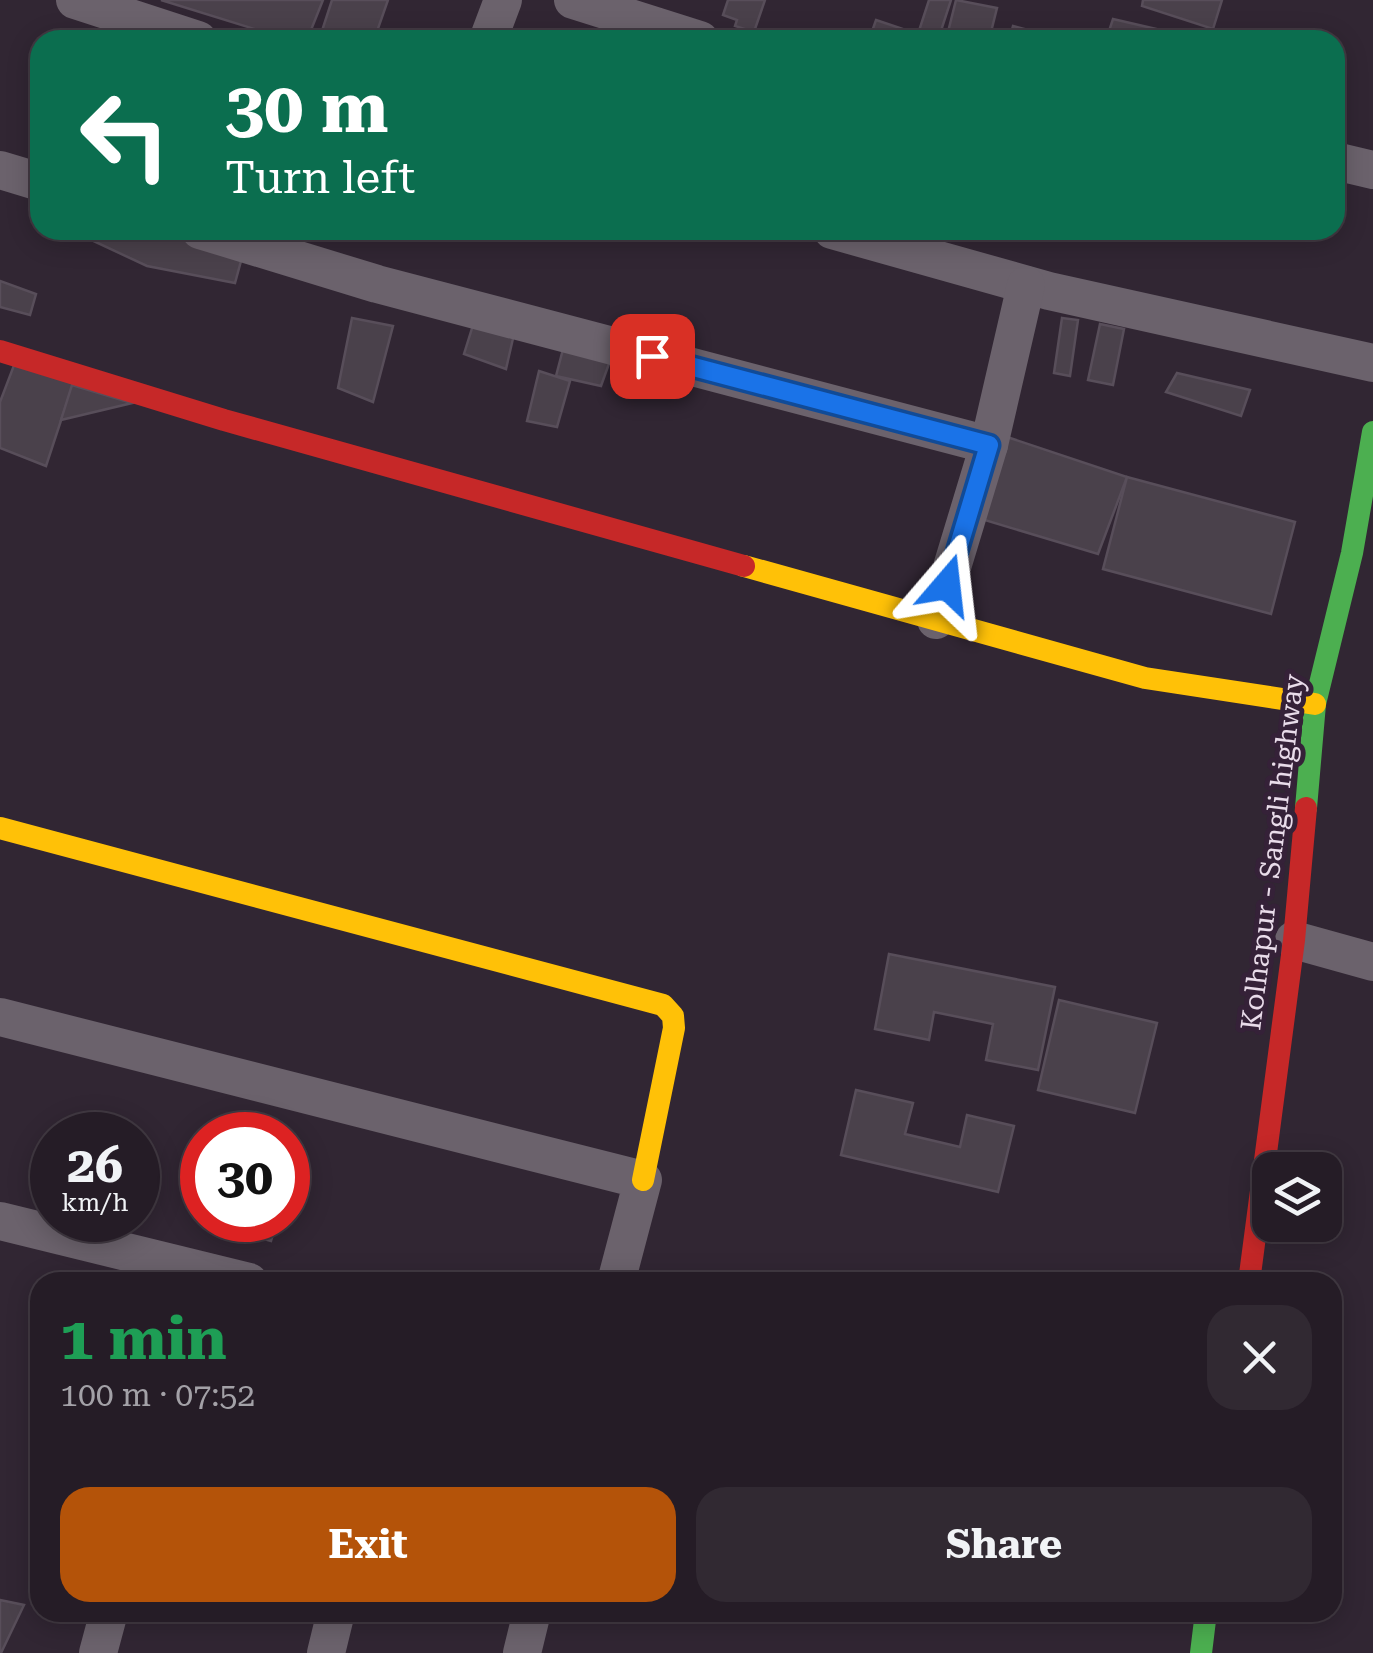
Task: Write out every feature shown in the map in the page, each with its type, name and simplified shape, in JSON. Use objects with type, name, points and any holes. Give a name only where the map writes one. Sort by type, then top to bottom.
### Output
[{"type":"street","points":[[75,0],[167,30]]},
{"type":"street","points":[[492,30],[503,0]]},
{"type":"street","points":[[573,0],[668,30]]},
{"type":"street","points":[[1345,163],[1373,170]]},
{"type":"street","points":[[0,170],[30,179]]},
{"type":"street","points":[[233,240],[377,284],[989,445]]},
{"type":"street","points":[[867,240],[1026,285],[1373,363]]},
{"type":"street","points":[[936,620],[989,445],[1026,285]]},
{"type":"street","points":[[0,350],[224,420],[1145,678],[1314,704]]},
{"type":"street","name":"Kolhapur - Sangli highway","points":[[1250,1272],[1294,940],[1314,704],[1363,556],[1373,432]]},
{"type":"street","points":[[0,828],[663,1004],[673,1016],[674,1028],[643,1180],[619,1272]]},
{"type":"street","points":[[1294,940],[1373,962]]},
{"type":"street","points":[[0,1017],[643,1180]]},
{"type":"street","points":[[0,1221],[183,1272]]},
{"type":"street","points":[[98,1653],[106,1622]]},
{"type":"street","points":[[326,1653],[334,1622]]},
{"type":"street","points":[[522,1653],[530,1622]]},
{"type":"street","points":[[1201,1653],[1205,1622]]},
{"type":"building","points":[[161,0],[323,0],[311,30],[258,30]]},
{"type":"building","points":[[332,0],[388,0],[378,30],[322,30]]},
{"type":"building","points":[[728,0],[765,0],[755,30],[735,26],[737,20],[723,15]]},
{"type":"building","points":[[929,0],[951,0],[941,30],[919,30]]},
{"type":"building","points":[[956,0],[997,8],[992,30],[948,30]]},
{"type":"building","points":[[1143,0],[1222,0],[1213,29],[1142,6]]},
{"type":"building","points":[[1113,19],[1161,30],[1109,30]]},
{"type":"building","points":[[876,20],[903,29],[903,30],[872,30]]},
{"type":"building","points":[[91,240],[215,240],[244,250],[235,283],[147,266]]},
{"type":"building","points":[[0,281],[36,294],[30,315],[0,307]]},
{"type":"building","points":[[352,318],[393,326],[373,402],[338,388]]},
{"type":"building","points":[[1062,318],[1078,320],[1070,376],[1054,373]]},
{"type":"building","points":[[517,321],[506,369],[464,354],[474,322]]},
{"type":"building","points":[[1100,324],[1124,329],[1113,385],[1088,380]]},
{"type":"building","points":[[567,334],[615,347],[601,386],[556,376]]},
{"type":"building","points":[[16,360],[74,381],[46,466],[0,448],[0,402]]},
{"type":"building","points":[[539,371],[570,381],[557,427],[527,421]]},
{"type":"building","points":[[1177,373],[1250,390],[1241,416],[1166,392]]},
{"type":"building","points":[[72,385],[132,403],[61,420]]},
{"type":"building","points":[[1001,435],[1127,477],[1098,554],[968,515]]},
{"type":"building","points":[[1127,477],[1295,522],[1271,614],[1103,569]]},
{"type":"building","points":[[889,954],[1055,987],[1038,1070],[986,1060],[993,1024],[934,1012],[929,1040],[875,1029]]},
{"type":"building","points":[[1059,1000],[1157,1023],[1135,1113],[1038,1090]]},
{"type":"building","points":[[856,1090],[913,1103],[905,1134],[960,1147],[967,1115],[1014,1126],[998,1192],[841,1155]]},
{"type":"building","points":[[0,1600],[24,1605],[1,1653],[0,1653]]},
{"type":"traffic: fast","points":[[1306,808],[1315,704],[1352,553],[1373,432]]},
{"type":"traffic: fast","points":[[1201,1653],[1205,1622]]},
{"type":"traffic: slow","points":[[744,566],[1145,678],[1315,704]]},
{"type":"traffic: slow","points":[[0,828],[663,1005],[673,1016],[674,1028],[643,1180]]},
{"type":"traffic: jam","points":[[0,351],[224,420],[744,566]]},
{"type":"traffic: jam","points":[[1250,1272],[1294,940],[1306,808]]},
{"type":"route","points":[[652,356],[989,445],[947,585]]}]
